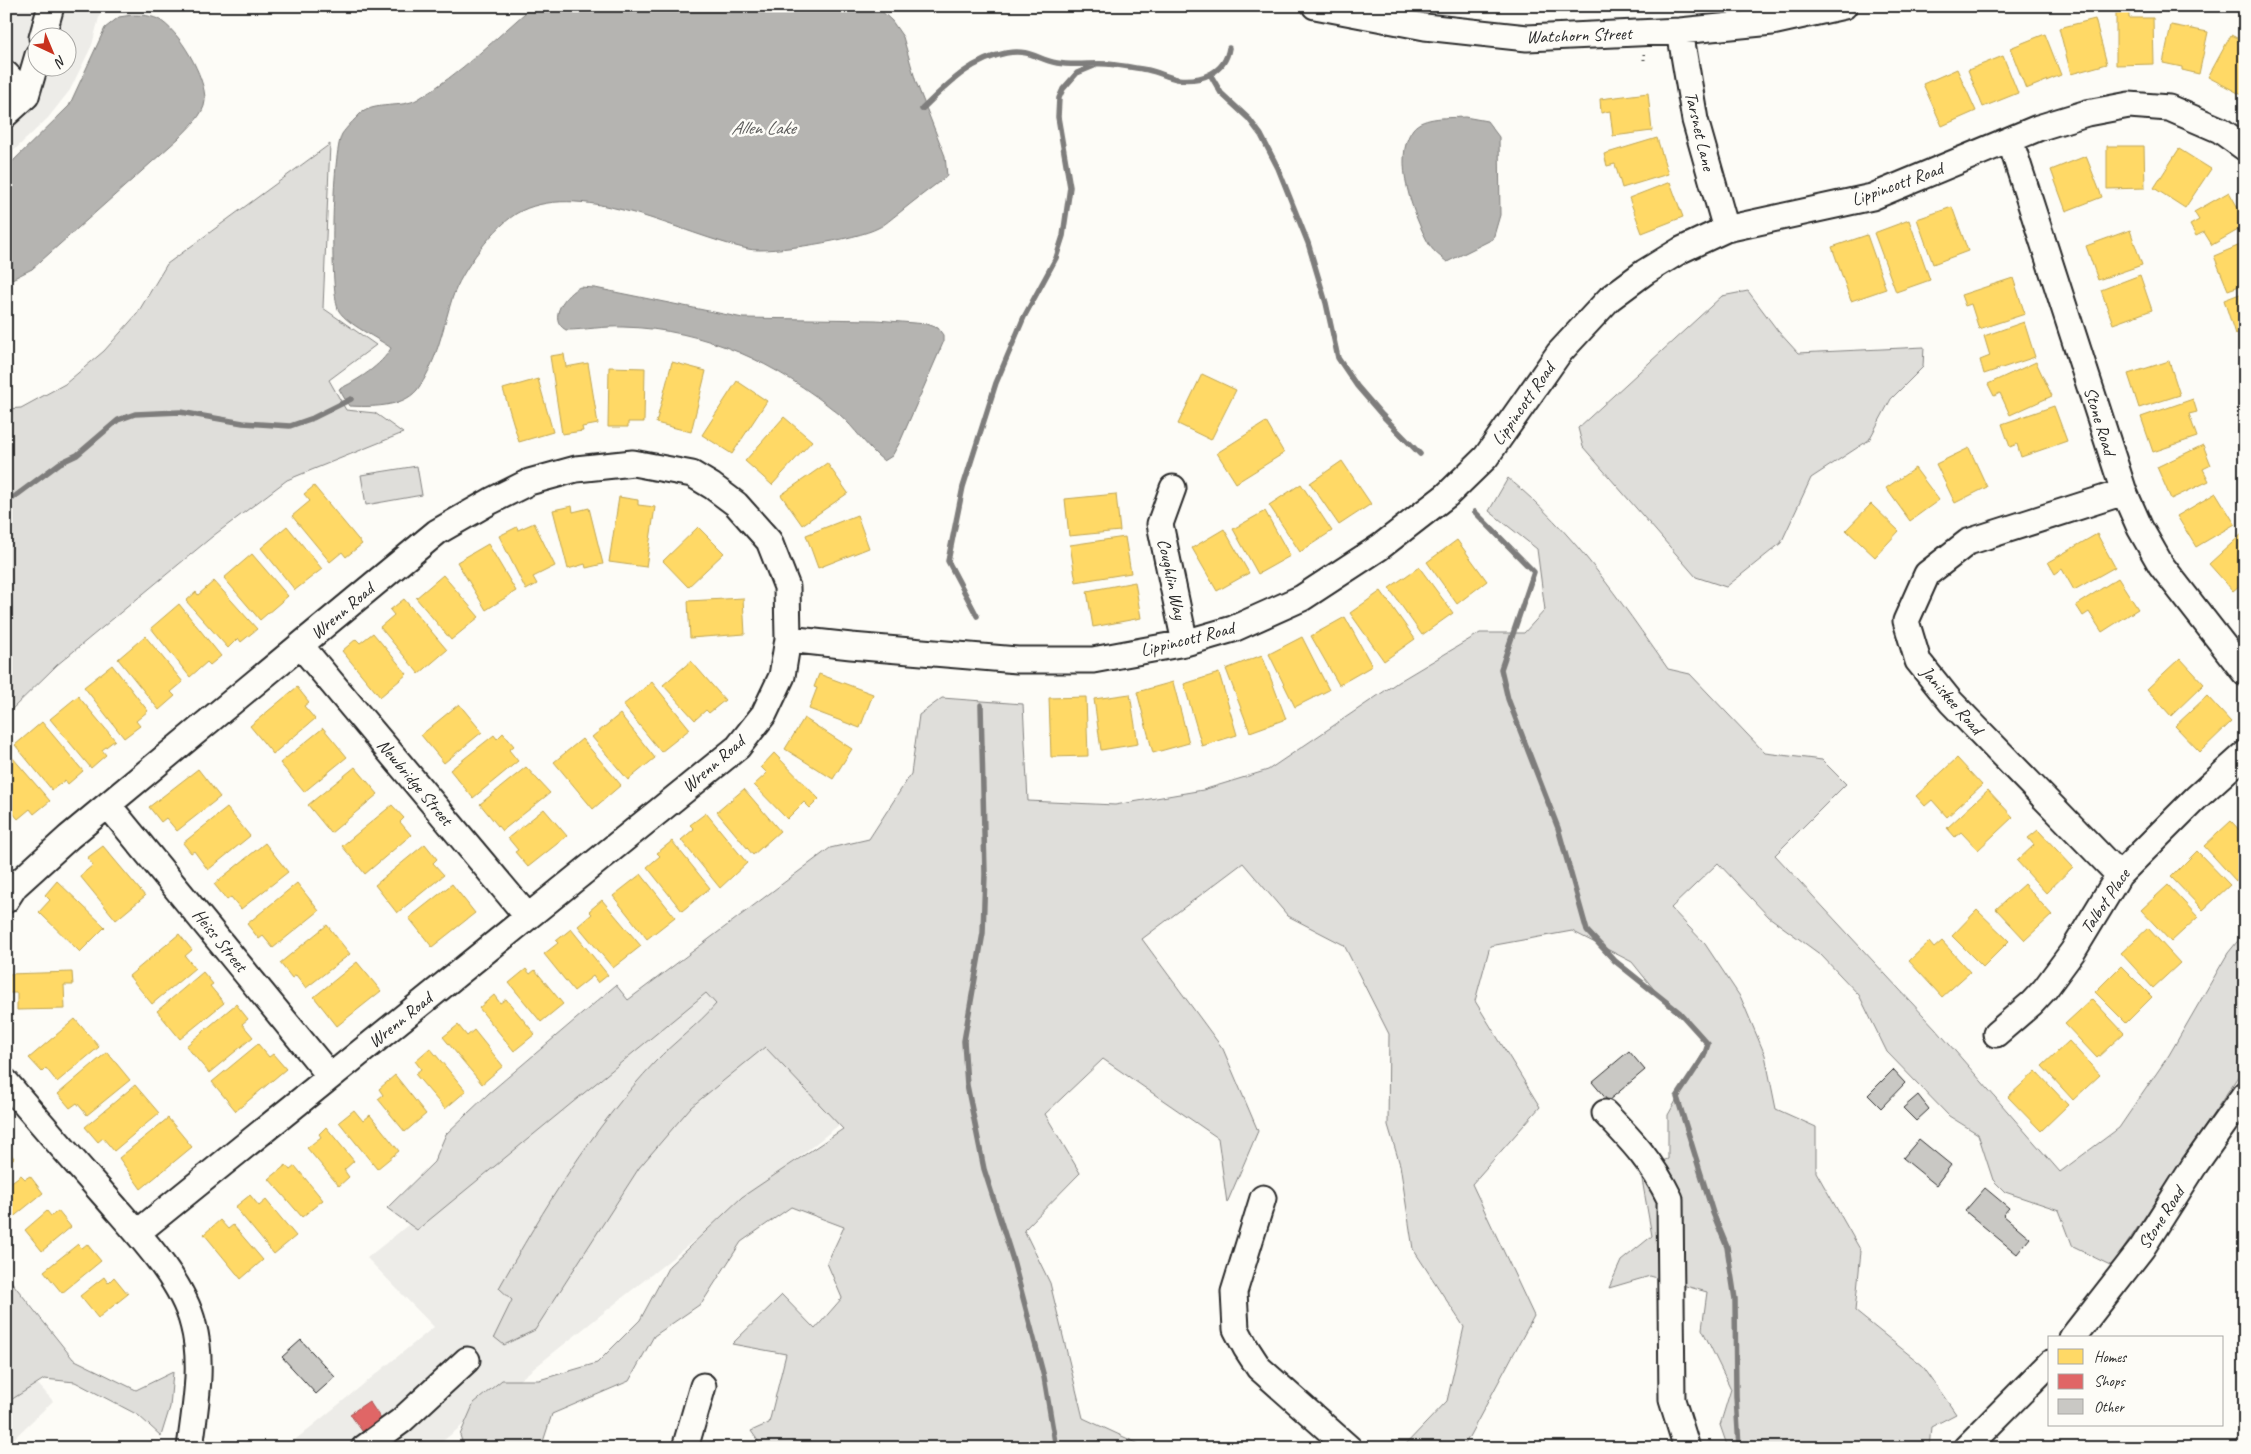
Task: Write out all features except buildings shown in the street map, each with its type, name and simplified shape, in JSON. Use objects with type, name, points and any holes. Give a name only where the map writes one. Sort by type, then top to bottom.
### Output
[{"type":"street","points":[[45,28],[51,6]]},
{"type":"street","name":"Watchorn Street","points":[[1315,6],[1425,27],[1527,38],[1680,31],[1772,22],[1844,6]]},
{"type":"street","name":"Tarsnet Lane","points":[[1680,31],[1695,120],[1726,229]]},
{"type":"street","points":[[6,74],[26,96]]},
{"type":"street","points":[[6,114],[26,96],[31,78]]},
{"type":"street","name":"Lippincott Road","points":[[788,638],[851,646],[1017,660],[1093,660],[1185,643],[1233,629],[1302,598],[1380,547],[1447,494],[1486,457],[1559,353],[1610,298],[1645,272],[1681,250],[1726,229],[1872,198],[2038,128],[2087,113],[2129,105],[2169,108],[2220,130],[2245,148]]},
{"type":"street","name":"Stone Road","points":[[2010,140],[2124,492],[2140,528],[2161,565],[2245,674]]},
{"type":"street","name":"Wrenn Road","points":[[6,900],[22,880],[68,837],[437,532],[529,482],[576,469],[633,463],[692,474],[736,504],[769,541],[788,587],[788,638],[782,676],[764,714],[738,747],[137,1233]]},
{"type":"street","name":"Coughlin Way","points":[[1173,488],[1160,524],[1185,643]]},
{"type":"street","name":"Janiskee Road","points":[[2119,875],[1951,702],[1918,661],[1906,621],[1927,574],[1968,542],[2124,492]]},
{"type":"street","name":"Newbridge Street","points":[[301,646],[528,918]]},
{"type":"street","name":"Talbot Place","points":[[1996,1034],[2032,1004],[2046,989],[2073,951],[2119,875],[2196,798],[2245,754]]},
{"type":"street","name":"Heiss Street","points":[[108,805],[330,1076]]},
{"type":"street","points":[[6,1082],[137,1233],[187,1302],[194,1325],[199,1377],[190,1448]]},
{"type":"street","name":"Stone Road","points":[[2074,1336],[2142,1248],[2194,1166],[2245,1094]]},
{"type":"street","points":[[1604,1113],[1641,1150],[1658,1174],[1670,1199],[1672,1400],[1686,1448]]},
{"type":"street","points":[[1263,1198],[1234,1292],[1236,1329],[1259,1368],[1349,1448]]},
{"type":"street","points":[[379,1444],[467,1360]]},
{"type":"street","points":[[1966,1448],[2048,1365]]},
{"type":"street","points":[[685,1448],[703,1386]]},
{"type":"shaded area","points":[[6,6],[102,6],[92,45],[78,74],[78,28],[28,28],[28,78],[76,78],[70,90],[48,118],[6,158]]},
{"type":"shaded area","points":[[330,144],[323,308],[376,345],[329,380],[346,410],[375,413],[403,433],[287,480],[213,536],[57,665],[6,715],[6,409],[21,408],[65,384],[104,351],[137,314],[167,264]]},
{"type":"shaded area","points":[[1748,291],[1778,331],[1798,353],[1924,347],[1923,367],[1891,399],[1869,440],[1811,478],[1781,543],[1726,587],[1696,577],[1583,447],[1578,428],[1722,296]]},
{"type":"shaded area","points":[[417,466],[422,495],[366,505],[361,475]]},
{"type":"shaded area","points":[[1508,478],[1554,520],[1575,544],[1613,592],[1668,669],[1690,674],[1765,753],[1822,760],[1846,784],[1775,855],[1936,1029],[2060,1172],[2119,1128],[2169,1055],[2228,953],[2245,932],[2245,1066],[2112,1266],[2073,1247],[2059,1210],[2005,1192],[1993,1180],[1978,1134],[1949,1116],[1887,1052],[1859,995],[1821,955],[1769,917],[1718,863],[1671,908],[1705,944],[1741,998],[1765,1055],[1776,1109],[1816,1127],[1816,1172],[1861,1251],[1855,1311],[1922,1365],[1956,1414],[1931,1427],[1929,1448],[1728,1448],[1720,1425],[1731,1389],[1702,1329],[1707,1292],[1650,1276],[1609,1288],[1621,1261],[1652,1236],[1640,1168],[1668,1159],[1668,1115],[1709,1042],[1665,1003],[1632,962],[1572,931],[1490,946],[1475,1001],[1540,1107],[1472,1184],[1534,1316],[1463,1448],[1405,1448],[1404,1446],[1447,1401],[1464,1327],[1413,1249],[1400,1165],[1388,1125],[1389,1034],[1344,945],[1288,916],[1243,863],[1142,939],[1223,1049],[1258,1131],[1227,1203],[1218,1138],[1103,1059],[1045,1114],[1080,1173],[1024,1230],[1050,1283],[1083,1418],[1144,1448],[763,1448],[751,1431],[769,1423],[786,1354],[732,1344],[782,1295],[815,1329],[842,1298],[827,1263],[844,1227],[791,1207],[741,1242],[702,1303],[654,1336],[629,1381],[552,1414],[541,1448],[464,1448],[460,1435],[474,1403],[502,1380],[539,1380],[597,1363],[640,1320],[669,1266],[742,1197],[843,1129],[765,1047],[691,1107],[639,1168],[535,1330],[504,1345],[494,1337],[512,1300],[499,1288],[570,1170],[610,1114],[632,1088],[662,1055],[716,1004],[706,993],[417,1230],[387,1208],[434,1162],[446,1134],[488,1094],[616,985],[628,1000],[830,848],[869,839],[911,774],[919,715],[942,698],[1023,704],[1028,801],[1115,805],[1203,790],[1268,770],[1398,682],[1480,633],[1524,633],[1545,610],[1537,549],[1489,511]]},
{"type":"shaded area","points":[[712,981],[844,1121],[434,1448],[285,1448],[434,1327],[367,1258]]},
{"type":"shaded area","points":[[6,1275],[73,1359],[136,1390],[173,1372],[170,1407],[161,1436],[138,1415],[75,1382],[44,1379],[6,1403]]},
{"type":"shaded area","points":[[6,1348],[53,1401],[6,1446]]},
{"type":"water","name":"Allen Lake","points":[[533,6],[876,6],[892,21],[903,37],[916,82],[945,156],[947,176],[878,228],[834,241],[774,249],[748,249],[634,213],[604,206],[575,202],[547,203],[521,211],[511,217],[490,237],[463,275],[452,299],[434,358],[417,390],[411,396],[394,403],[375,406],[349,406],[339,389],[368,372],[382,360],[391,348],[343,316],[339,311],[336,300],[333,253],[334,194],[336,167],[342,134],[366,110],[411,102],[433,89],[477,55]]},
{"type":"water","points":[[142,15],[158,19],[182,43],[190,55],[201,80],[205,101],[202,111],[179,138],[32,269],[6,282],[6,168],[69,106],[105,28],[119,17]]},
{"type":"water","points":[[1465,117],[1487,121],[1499,137],[1500,215],[1493,239],[1447,262],[1430,246],[1418,220],[1407,188],[1404,156],[1407,141],[1417,125],[1437,118]]},
{"type":"water","points":[[580,287],[595,288],[743,318],[876,320],[927,324],[938,328],[943,335],[943,343],[900,442],[892,456],[884,461],[839,414],[815,396],[790,379],[738,352],[683,334],[654,329],[616,327],[566,330],[560,325],[558,313],[564,300]]},
{"type":"waterway","points":[[922,109],[970,67],[993,56],[1006,53],[1028,53],[1063,64],[1122,66],[1152,71],[1186,80],[1203,77],[1217,70],[1227,57],[1229,48]]},
{"type":"waterway","points":[[977,616],[948,561],[963,487],[996,383],[1024,317],[1056,258],[1063,236],[1070,187],[1058,117],[1059,98],[1063,89],[1077,73],[1094,66]]},
{"type":"waterway","points":[[1210,74],[1221,93],[1249,119],[1261,135],[1278,168],[1308,243],[1326,303],[1338,358],[1357,386],[1420,454]]},
{"type":"waterway","points":[[6,503],[60,463],[77,455],[118,420],[135,414],[180,412],[243,423],[290,426],[313,418],[351,399]]},
{"type":"waterway","points":[[1475,512],[1534,572],[1501,669],[1508,699],[1558,828],[1587,931],[1615,961],[1680,1013],[1708,1044],[1704,1056],[1677,1097],[1713,1213],[1727,1247],[1735,1299],[1736,1396],[1739,1448]]},
{"type":"waterway","points":[[981,705],[985,874],[983,933],[964,1041],[967,1085],[984,1169],[1013,1260],[1044,1377],[1056,1448]]}]
